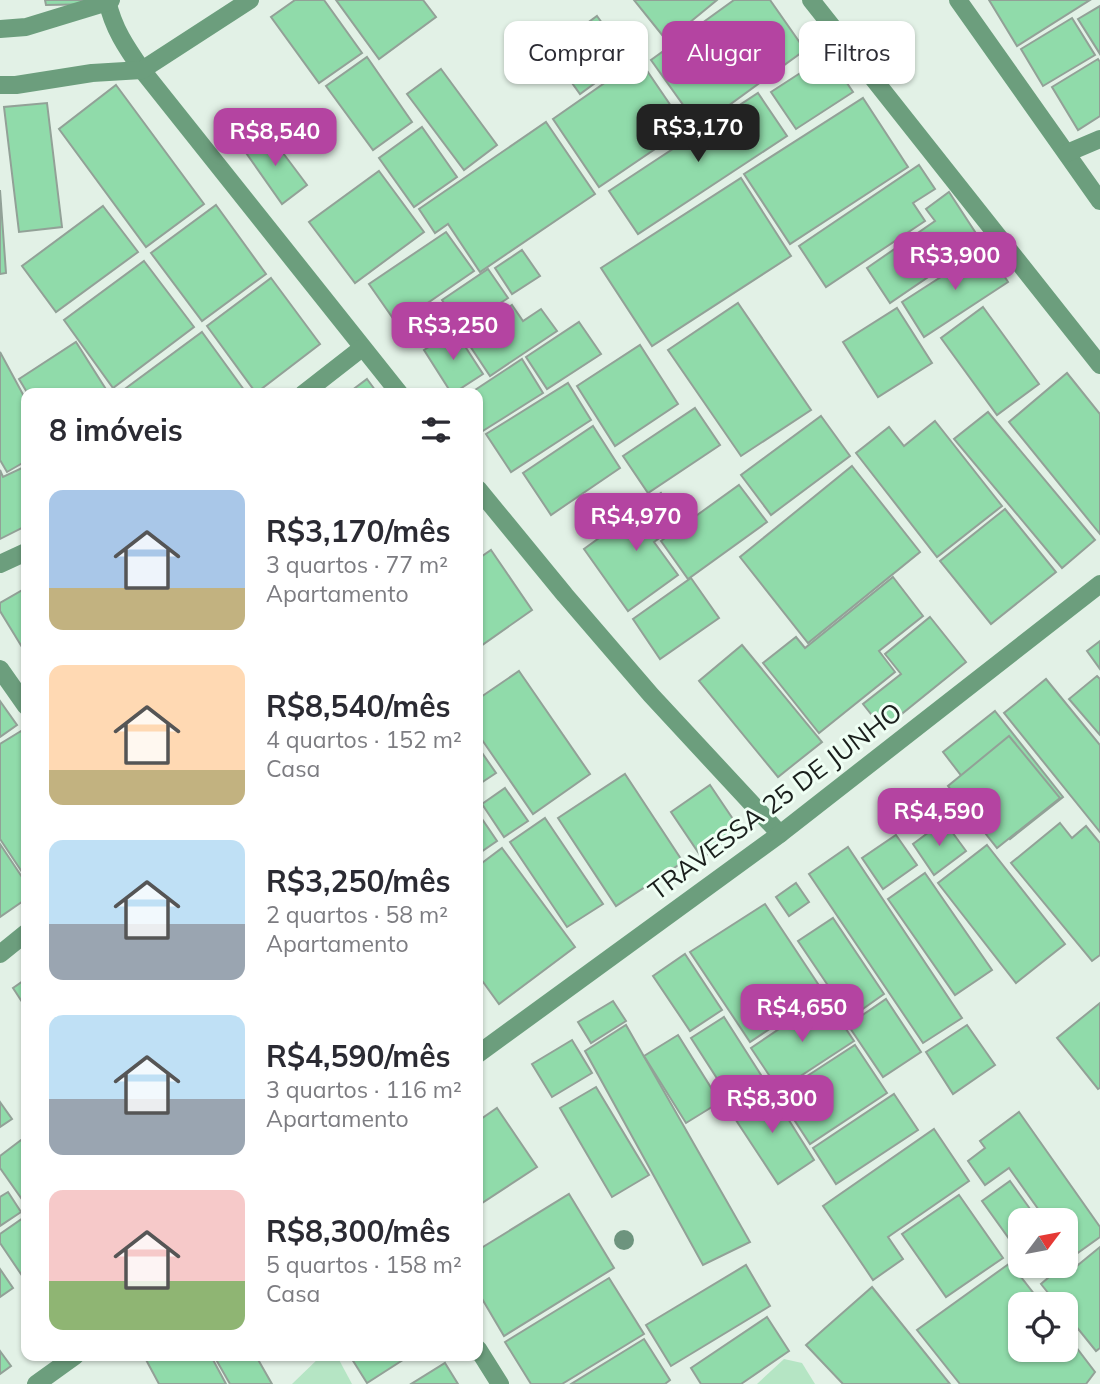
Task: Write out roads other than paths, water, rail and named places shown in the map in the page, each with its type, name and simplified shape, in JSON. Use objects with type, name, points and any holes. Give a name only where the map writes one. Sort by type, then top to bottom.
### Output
[{"type":"street","points":[[0,85],[92,73],[142,70],[250,0]]},
{"type":"street","points":[[811,0],[1100,365]]},
{"type":"street","points":[[958,0],[1100,201]]},
{"type":"street","points":[[0,29],[26,27],[108,1],[113,22],[142,70],[395,388]]},
{"type":"street","points":[[1067,153],[1100,139]]},
{"type":"street","points":[[311,388],[362,348]]},
{"type":"street","points":[[483,495],[642,685],[780,834]]},
{"type":"street","points":[[0,564],[21,554]]},
{"type":"street","name":"TRAVESSA 25 DE JUNHO","points":[[483,1050],[780,834],[1100,584]]},
{"type":"street","points":[[0,669],[21,699]]},
{"type":"street","points":[[0,954],[21,937]]},
{"type":"street","points":[[483,1357],[500,1384]]},
{"type":"street","points":[[36,1384],[68,1361]]}]
